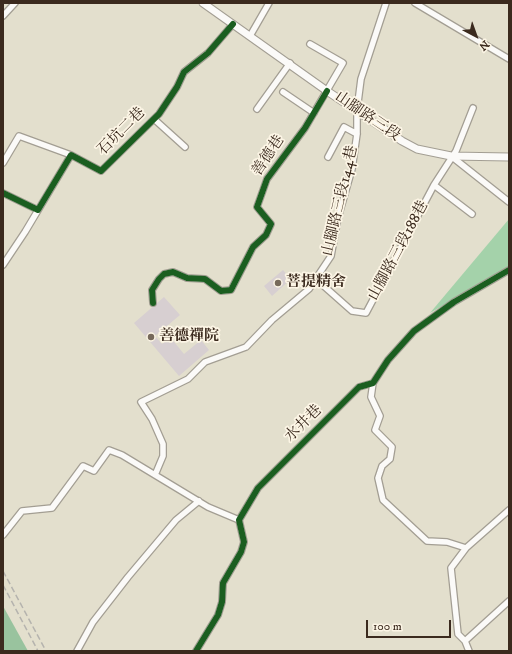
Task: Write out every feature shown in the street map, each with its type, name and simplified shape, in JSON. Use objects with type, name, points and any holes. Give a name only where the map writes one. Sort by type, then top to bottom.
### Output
[{"type":"main road","name":"山腳路三段","points":[[203,3],[327,91],[402,141],[417,149],[451,156],[509,157]]},
{"type":"street","points":[[3,16],[15,3]]},
{"type":"street","points":[[250,36],[269,3]]},
{"type":"street","name":"山腳路三段144巷","points":[[155,475],[163,456],[162,444],[141,402],[188,379],[205,362],[246,347],[272,320],[309,289],[331,256],[338,218],[352,169],[357,134],[357,110],[361,79],[386,3]]},
{"type":"street","points":[[414,3],[509,59]]},
{"type":"street","name":"石坑二巷","points":[[71,155],[101,172],[154,119],[177,87],[184,72],[208,53],[233,24]]},
{"type":"street","name":"善德巷","points":[[153,303],[152,290],[159,279],[164,274],[173,272],[187,278],[205,279],[221,291],[231,290],[253,247],[266,235],[271,224],[257,207],[267,179],[314,113],[343,63],[310,44]]},
{"type":"street","points":[[257,109],[290,64]]},
{"type":"street","points":[[283,92],[314,113]]},
{"type":"street","name":"山腳路三段188巷","points":[[316,280],[352,311],[366,312],[434,185],[451,156],[456,151],[473,108]]},
{"type":"street","name":"石坑二巷","points":[[154,119],[185,146]]},
{"type":"street","points":[[328,157],[344,127],[357,134]]},
{"type":"street","points":[[3,163],[19,136],[71,155],[3,265]]},
{"type":"street","points":[[451,156],[509,202]]},
{"type":"street","points":[[434,185],[472,214]]},
{"type":"street","points":[[3,193],[38,210]]},
{"type":"street","name":"水井巷","points":[[239,520],[258,488],[359,387],[373,382],[388,360],[414,331],[454,302],[509,270]]},
{"type":"street","points":[[373,382],[371,397],[380,416],[374,430],[392,447],[390,459],[382,466],[378,478],[383,500],[427,541],[447,542],[466,548]]},
{"type":"street","points":[[3,535],[22,511],[52,508],[83,466],[94,471],[109,450],[122,455],[199,501],[239,520],[244,542],[241,552],[223,583],[222,602],[218,615],[196,651]]},
{"type":"street","points":[[77,651],[93,622],[128,577],[176,520],[199,501]]},
{"type":"street","points":[[469,651],[465,641],[458,634],[451,568],[466,548],[509,510]]},
{"type":"street","points":[[465,641],[509,601]]},
{"type":"green space","points":[[509,219],[509,267],[430,313]]},
{"type":"green space","points":[[3,606],[28,651],[3,651]]},
{"type":"building","name":"菩提精舍","points":[[283,270],[291,279],[272,296],[264,286]]},
{"type":"building","name":"善德禪院","points":[[164,297],[180,315],[155,336],[162,344],[170,337],[184,354],[201,340],[209,350],[179,376],[134,323]]},
{"type":"railway","points":[[3,571],[46,651]]},
{"type":"railway","points":[[3,585],[38,651]]},
{"type":"cycle path","points":[[3,193],[38,210],[71,155],[101,171],[159,114],[177,87],[184,72],[208,53],[233,24]]},
{"type":"cycle path","points":[[153,303],[152,290],[159,279],[164,274],[173,272],[187,278],[205,279],[221,291],[231,290],[253,247],[266,235],[271,224],[257,207],[267,179],[305,128],[327,91]]},
{"type":"cycle path","points":[[196,651],[218,615],[222,602],[223,583],[241,552],[244,542],[239,520],[258,488],[359,387],[373,383],[388,360],[414,331],[454,302],[509,270]]},
{"type":"place","name":"菩提精舍","points":[[278,283]]},
{"type":"place","name":"善德禪院","points":[[151,337]]}]
